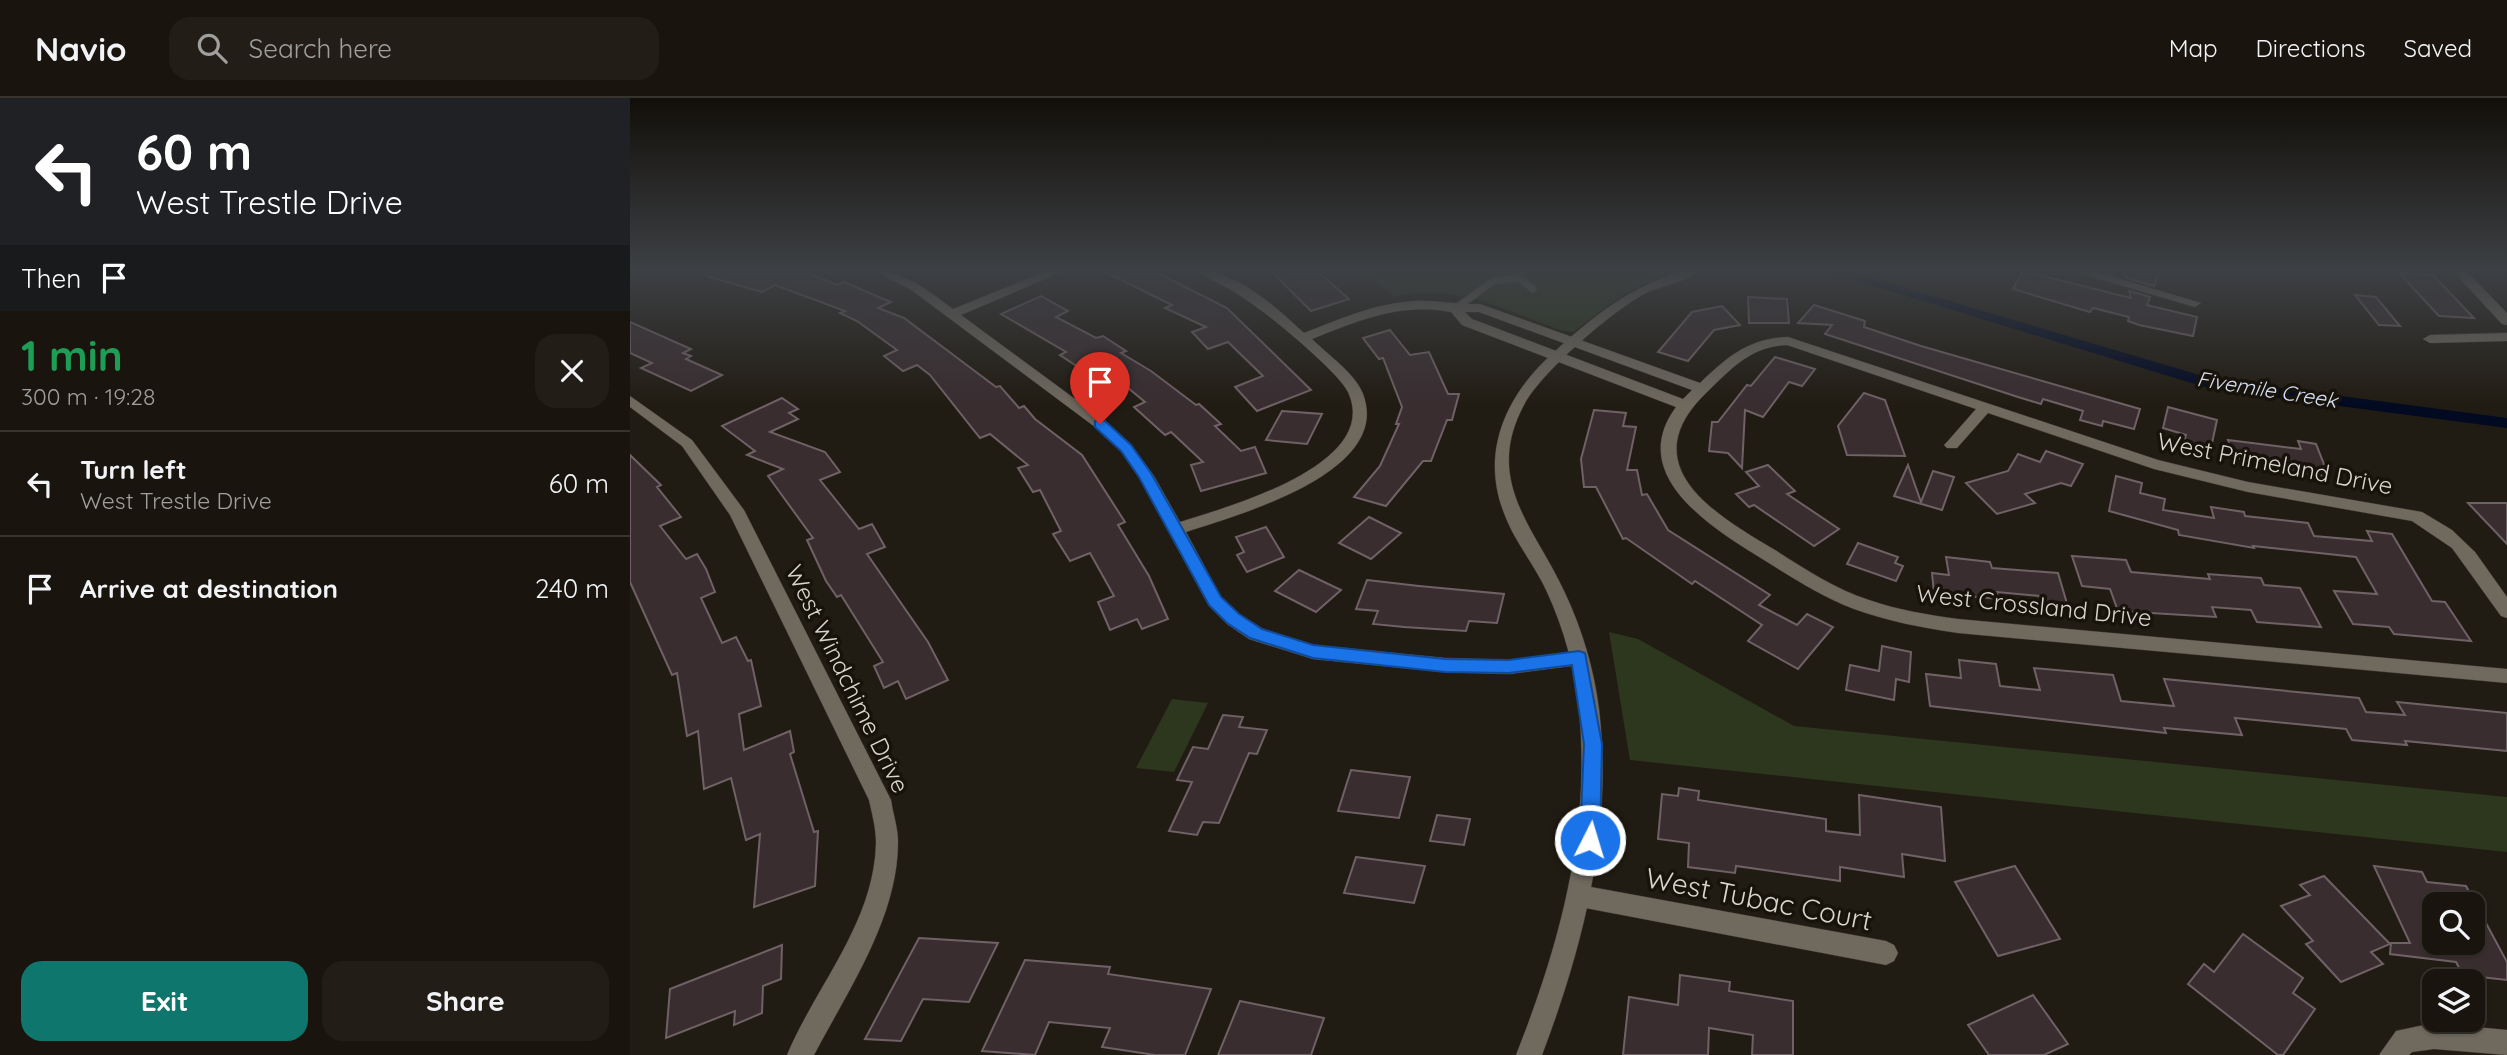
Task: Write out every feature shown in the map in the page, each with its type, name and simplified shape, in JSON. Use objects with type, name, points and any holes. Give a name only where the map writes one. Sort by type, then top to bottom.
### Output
[{"type":"street","points":[[954,316],[1114,436],[1146,476],[1215,601],[1233,619],[1280,644],[1313,652],[1445,665],[1509,667],[1579,658]]},
{"type":"street","points":[[1175,530],[1310,478],[1331,463],[1354,436],[1360,408],[1355,394],[1303,338],[1276,316]]},
{"type":"street","points":[[1303,338],[1363,316]]},
{"type":"street","points":[[1461,316],[1467,322],[1685,405],[1702,389],[1501,316]]},
{"type":"street","points":[[1529,1055],[1554,987],[1580,896],[1594,790],[1592,737],[1579,658],[1556,592],[1512,513],[1502,470],[1504,433],[1515,405],[1538,373],[1608,316]]},
{"type":"street","points":[[2430,339],[2507,337]]},
{"type":"street","name":"West Primeland Drive","points":[[1702,389],[1746,348],[1768,340],[1788,341],[2177,471],[2248,487],[2394,511],[2436,525],[2457,541],[2507,611]]},
{"type":"street","name":"West Windchime Drive","points":[[630,400],[687,443],[738,514],[880,800],[888,843],[885,873],[872,916],[800,1055]]},
{"type":"street","name":"West Crossland Drive","points":[[1685,405],[1675,419],[1669,446],[1676,475],[1696,504],[1730,531],[1814,583],[1882,611],[1958,626],[2507,676]]},
{"type":"street","points":[[1952,445],[1985,408]]},
{"type":"street","name":"West Tubac Court","points":[[1580,896],[1886,953]]},
{"type":"street","points":[[2392,1055],[2405,1040],[2434,1036],[2507,1043]]},
{"type":"green space","points":[[1523,316],[1595,316],[1573,332],[1560,330]]},
{"type":"green space","points":[[1609,632],[1638,639],[1794,726],[2507,797],[2507,852],[1630,760]]},
{"type":"green space","points":[[1172,699],[1208,703],[1174,772],[1136,768]]},
{"type":"building","points":[[846,316],[904,318],[996,387],[1000,386],[1019,408],[1024,406],[1035,419],[1082,455],[1125,522],[1118,525],[1149,576],[1168,619],[1142,629],[1137,619],[1110,630],[1098,602],[1114,596],[1090,553],[1070,561],[1053,534],[1061,531],[1040,490],[1033,492],[1018,468],[1028,465],[990,434],[980,438],[930,375],[917,365],[903,371],[884,356],[897,350]]},
{"type":"building","points":[[1004,316],[1059,316],[1056,317],[1096,338],[1103,336],[1126,351],[1121,353],[1151,371],[1196,405],[1199,404],[1221,424],[1215,426],[1241,451],[1255,447],[1266,473],[1201,491],[1191,465],[1203,462],[1171,432],[1165,435],[1134,407],[1145,402],[1116,378],[1104,384],[1060,355],[1066,352]]},
{"type":"building","points":[[1182,316],[1235,316],[1311,390],[1257,411],[1235,387],[1263,376],[1228,342],[1208,349],[1192,332],[1206,327]]},
{"type":"building","points":[[1689,316],[1731,316],[1740,325],[1714,330],[1688,361],[1658,352]]},
{"type":"building","points":[[1749,316],[1788,316],[1789,323],[1749,323]]},
{"type":"building","points":[[1805,316],[1848,316],[1865,321],[1864,327],[1921,346],[2140,409],[2134,429],[2103,421],[2102,426],[2080,420],[2083,411],[2043,399],[2041,404],[1825,334],[1832,325],[1798,323]]},
{"type":"building","points":[[2124,316],[2197,317],[2193,336],[2139,325],[2128,321],[2129,317]]},
{"type":"building","points":[[2372,316],[2391,316],[2400,326],[2379,325]]},
{"type":"building","points":[[2439,316],[2472,316],[2474,318]]},
{"type":"building","points":[[630,322],[691,349],[683,353],[691,356],[686,359],[722,375],[691,391],[641,368],[652,363],[630,353]]},
{"type":"building","points":[[1390,330],[1410,355],[1429,352],[1448,394],[1459,394],[1452,420],[1447,420],[1431,461],[1423,461],[1386,506],[1354,497],[1380,466],[1399,424],[1396,424],[1402,407],[1383,358],[1379,359],[1363,338]]},
{"type":"building","points":[[1775,357],[1815,369],[1802,386],[1789,382],[1763,417],[1745,410],[1742,468],[1728,453],[1709,451],[1712,422],[1718,422],[1747,385],[1751,386]]},
{"type":"building","points":[[1864,393],[1885,400],[1905,456],[1847,455],[1838,426]]},
{"type":"building","points":[[782,398],[798,409],[789,413],[798,419],[770,432],[825,452],[840,472],[820,480],[859,529],[872,524],[885,547],[867,554],[928,642],[948,680],[906,699],[898,681],[884,688],[874,666],[883,662],[841,595],[837,597],[826,581],[807,540],[813,538],[768,476],[783,469],[747,455],[755,451],[722,426]]},
{"type":"building","points":[[2168,407],[2217,420],[2209,457],[2182,449],[2186,435],[2163,428]]},
{"type":"building","points":[[1594,410],[1626,413],[1623,426],[1636,427],[1627,470],[1637,470],[1642,495],[1647,494],[1668,530],[1770,595],[1759,605],[1797,625],[1807,614],[1833,627],[1798,669],[1748,641],[1762,625],[1695,581],[1692,584],[1626,538],[1623,539],[1596,487],[1584,487],[1581,459]]},
{"type":"building","points":[[1282,411],[1322,414],[1307,444],[1266,440]]},
{"type":"building","points":[[2228,440],[2301,449],[2298,441],[2316,444],[2329,477],[2260,467],[2256,460],[2235,458]]},
{"type":"building","points":[[2046,451],[2083,464],[2071,486],[2061,483],[2025,494],[2035,503],[1997,514],[1966,483],[2008,471],[2018,454],[2040,462]]},
{"type":"building","points":[[630,455],[661,485],[657,487],[681,517],[660,526],[686,559],[697,554],[706,569],[715,592],[701,598],[722,643],[736,637],[748,661],[751,660],[761,706],[739,714],[744,750],[790,731],[794,752],[790,754],[814,832],[818,831],[815,886],[754,907],[760,834],[746,840],[731,778],[704,789],[698,731],[687,736],[677,673],[672,675],[630,582]]},
{"type":"building","points":[[1768,465],[1795,491],[1787,494],[1839,529],[1814,546],[1754,505],[1749,507],[1736,494],[1759,486],[1746,472]]},
{"type":"building","points":[[1908,465],[1921,502],[1933,471],[1954,477],[1942,510],[1894,496]]},
{"type":"building","points":[[2116,476],[2142,483],[2140,493],[2165,499],[2163,510],[2214,518],[2211,507],[2244,512],[2245,516],[2308,523],[2314,536],[2372,541],[2367,531],[2392,534],[2432,601],[2445,602],[2471,641],[2394,634],[2389,627],[2353,624],[2334,591],[2377,594],[2356,557],[2253,546],[2254,548],[2179,535],[2178,530],[2109,511]]},
{"type":"building","points":[[2468,503],[2507,503],[2507,544]]},
{"type":"building","points":[[1369,517],[1401,533],[1371,559],[1339,543]]},
{"type":"building","points":[[1266,527],[1284,557],[1247,572],[1237,555],[1244,552],[1236,537]]},
{"type":"building","points":[[1858,543],[1898,557],[1895,563],[1903,566],[1896,581],[1847,564]]},
{"type":"building","points":[[2072,556],[2126,560],[2131,572],[2210,579],[2208,574],[2261,578],[2264,585],[2300,588],[2321,627],[2257,622],[2251,610],[2212,607],[2216,617],[2118,611],[2110,589],[2082,586]]},
{"type":"building","points":[[1946,557],[1990,562],[1992,568],[2058,573],[2068,607],[2042,605],[2039,596],[1997,592],[1998,599],[1934,593],[1932,573],[1949,575]]},
{"type":"building","points":[[1299,570],[1341,590],[1316,612],[1275,591]]},
{"type":"building","points":[[1367,580],[1504,594],[1497,623],[1469,621],[1466,631],[1373,624],[1378,611],[1356,609]]},
{"type":"building","points":[[1882,646],[1911,652],[1909,682],[1896,679],[1894,700],[1846,690],[1850,665],[1879,671]]},
{"type":"building","points":[[1959,660],[1996,664],[2000,686],[2040,690],[2034,668],[2113,675],[2121,701],[2174,706],[2164,679],[2359,698],[2366,712],[2405,715],[2397,702],[2507,713],[2507,751],[2405,741],[2407,745],[2352,740],[2346,729],[2235,718],[2242,735],[2164,728],[2166,733],[1930,706],[1926,674],[1961,678]]},
{"type":"building","points":[[1223,715],[1243,717],[1239,727],[1267,730],[1257,754],[1249,753],[1219,823],[1203,822],[1197,835],[1169,831],[1192,782],[1177,780],[1193,747],[1208,749]]},
{"type":"building","points":[[1351,770],[1410,777],[1399,818],[1338,811]]},
{"type":"building","points":[[1679,788],[1699,791],[1698,800],[1826,819],[1826,831],[1860,835],[1859,795],[1941,807],[1945,861],[1902,854],[1904,877],[1840,867],[1840,881],[1736,866],[1735,873],[1688,867],[1689,843],[1658,839],[1662,794],[1678,796]]},
{"type":"building","points":[[1437,815],[1470,819],[1464,845],[1430,841]]},
{"type":"building","points":[[1356,857],[1425,866],[1414,903],[1344,893]]},
{"type":"building","points":[[2015,866],[2060,939],[1998,956],[1955,882]]},
{"type":"building","points":[[2374,866],[2422,872],[2427,882],[2466,886],[2469,892],[2422,892],[2422,955],[2485,955],[2485,921],[2507,962],[2507,980],[2485,978],[2485,969],[2460,969],[2456,962],[2390,954],[2391,943],[2410,943]]},
{"type":"building","points":[[2324,876],[2390,944],[2371,952],[2383,964],[2341,982],[2306,944],[2313,941],[2281,906],[2310,895],[2300,885]]},
{"type":"building","points":[[2243,934],[2303,978],[2293,993],[2315,1009],[2283,1055],[2278,1055],[2188,984],[2204,964],[2214,972]]},
{"type":"building","points":[[919,938],[998,943],[969,1002],[923,999],[901,1041],[865,1039]]},
{"type":"building","points":[[782,945],[781,979],[763,986],[762,1013],[734,1025],[735,1011],[666,1038],[670,989]]},
{"type":"building","points":[[1025,960],[1110,967],[1108,974],[1211,989],[1185,1055],[1155,1055],[1102,1047],[1110,1028],[1049,1022],[1035,1055],[982,1051]]},
{"type":"building","points":[[1680,975],[1730,982],[1729,991],[1793,1001],[1793,1055],[1752,1055],[1753,1035],[1709,1028],[1708,1055],[1623,1055],[1629,997],[1678,1005]]},
{"type":"building","points":[[2033,995],[2068,1044],[2044,1055],[1989,1055],[1968,1025]]},
{"type":"building","points":[[1240,1001],[1324,1018],[1311,1055],[1218,1055]]},
{"type":"waterway","name":"Fivemile Creek","points":[[1982,316],[2211,384],[2507,423]]},
{"type":"route","points":[[1100,424],[1126,448],[1146,476],[1215,601],[1233,619],[1256,634],[1280,644],[1313,652],[1445,665],[1509,667],[1579,658],[1593,744],[1594,790],[1590,840]]}]
